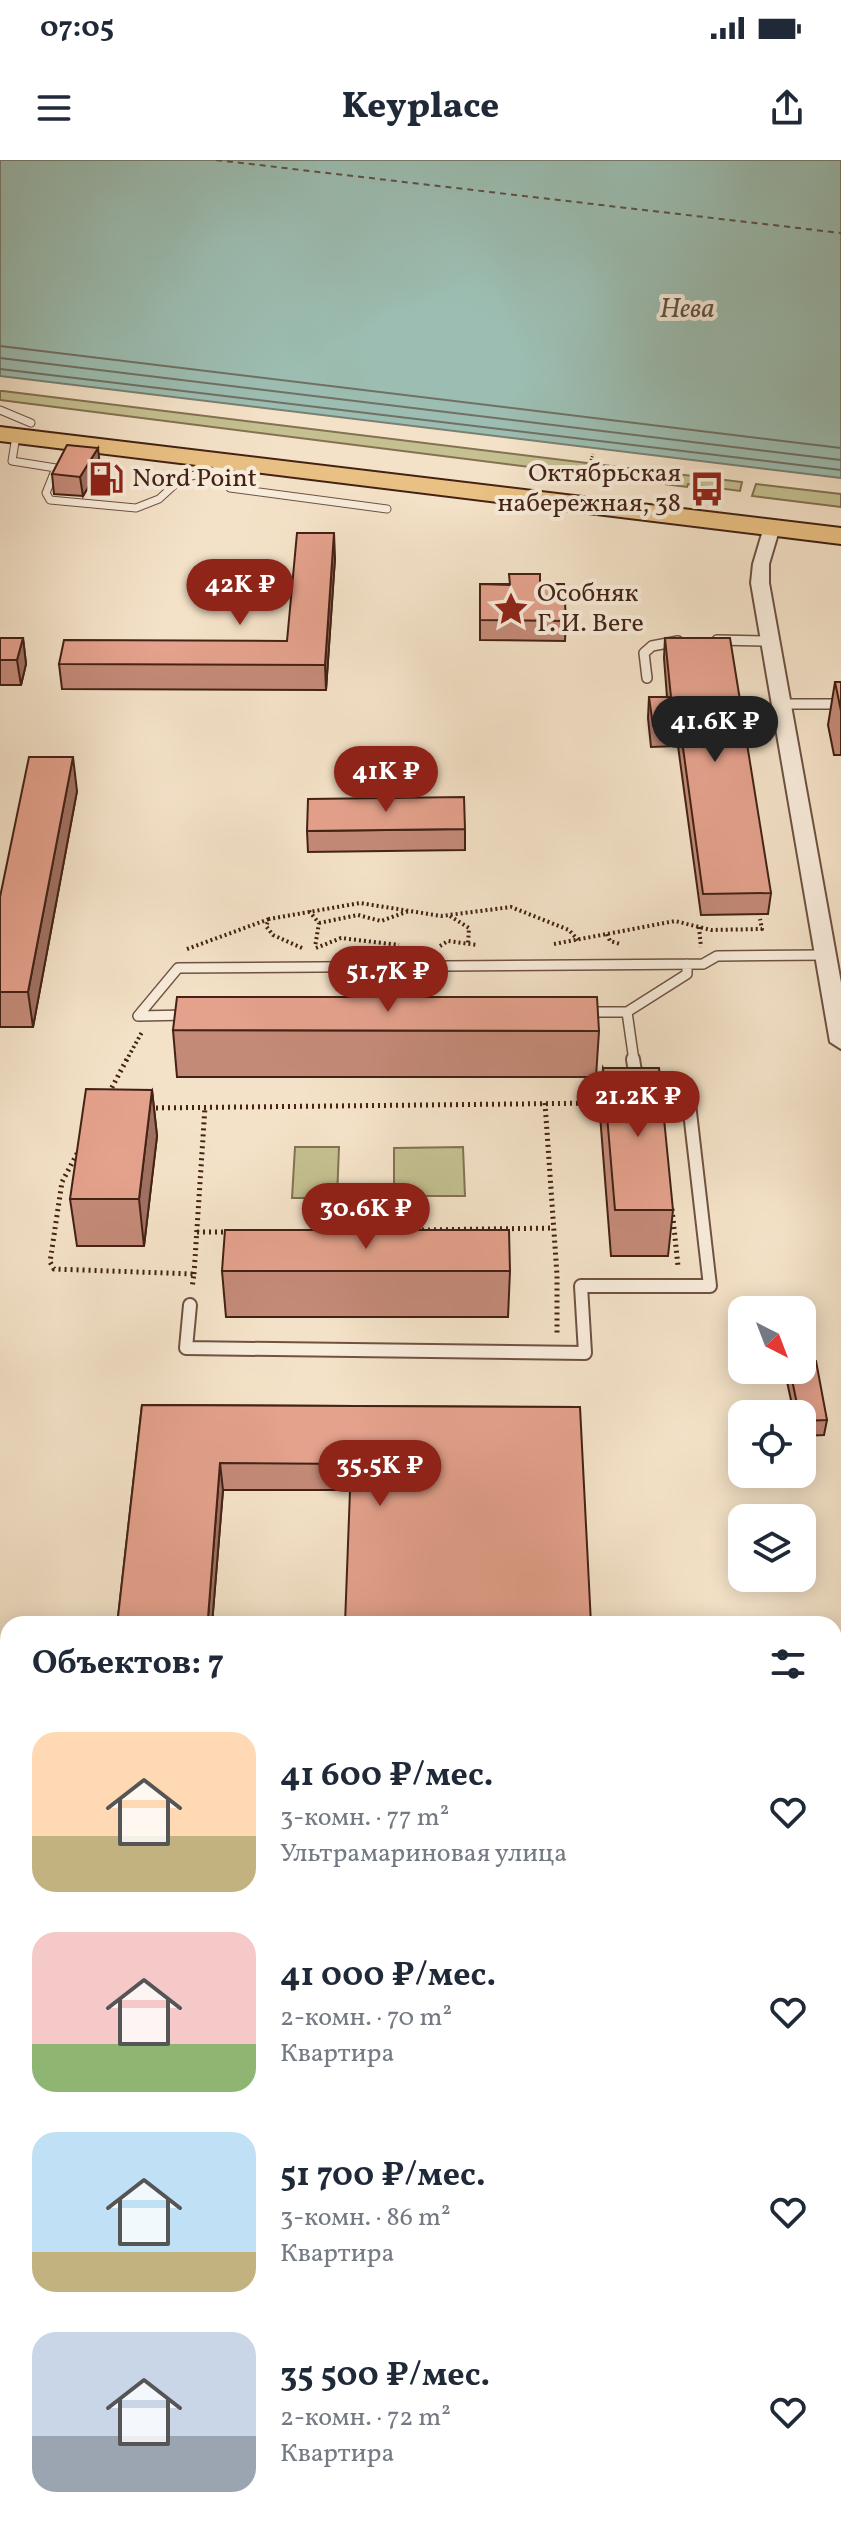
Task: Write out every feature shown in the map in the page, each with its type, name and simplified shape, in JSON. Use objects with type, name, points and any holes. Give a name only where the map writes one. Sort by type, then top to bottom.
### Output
[{"type":"main road","points":[[12,428],[247,464],[841,536]]},
{"type":"main road","points":[[12,428],[841,520]]},
{"type":"street","points":[[772,527],[761,564],[760,583],[841,1042]]},
{"type":"lane","points":[[0,410],[12,428],[12,461],[56,468],[46,493],[50,500],[136,508],[159,499],[182,478],[247,464]]},
{"type":"lane","points":[[247,464],[230,488],[387,509]]},
{"type":"lane","points":[[647,678],[644,653],[652,646],[685,641]]},
{"type":"lane","points":[[699,641],[770,641]]},
{"type":"lane","points":[[781,704],[841,704]]},
{"type":"lane","points":[[201,1015],[138,1016],[178,968],[703,964],[717,956],[824,955]]},
{"type":"lane","points":[[564,1012],[627,1012],[687,974],[687,964]]},
{"type":"lane","points":[[190,1305],[186,1348],[585,1353],[581,1286],[710,1286],[688,1095],[635,1072],[627,1012]]},
{"type":"path","points":[[591,460],[593,454]]},
{"type":"path","points":[[181,952],[269,919],[360,903],[450,916],[511,907],[569,930],[578,940]]},
{"type":"path","points":[[309,911],[319,923],[315,948]]},
{"type":"path","points":[[319,923],[358,915],[381,921],[410,911]]},
{"type":"path","points":[[450,916],[469,928],[468,943]]},
{"type":"path","points":[[269,919],[266,926],[273,935],[306,949],[341,938],[411,947]]},
{"type":"path","points":[[549,945],[675,921],[711,930],[762,929],[760,919]]},
{"type":"path","points":[[437,947],[448,941],[481,946]]},
{"type":"path","points":[[107,1097],[147,1024]]},
{"type":"path","points":[[545,1103],[558,1333],[548,1339]]},
{"type":"path","points":[[143,1108],[610,1103]]},
{"type":"path","points":[[190,1305],[205,1107]]},
{"type":"path","points":[[81,1145],[62,1182],[50,1262],[54,1269],[194,1274]]},
{"type":"path","points":[[672,1205],[679,1268],[676,1272]]},
{"type":"path","points":[[414,1230],[553,1228]]},
{"type":"path","points":[[197,1232],[244,1232]]},
{"type":"path","points":[[557,1275],[571,1275]]},
{"type":"path","points":[[192,1288],[206,1288]]},
{"type":"shaded area","points":[[0,391],[742,482],[740,491],[688,484],[687,487],[0,400]]},
{"type":"shaded area","points":[[756,484],[841,494],[841,507],[752,496]]},
{"type":"shaded area","points":[[295,1147],[339,1147],[337,1198],[292,1198]]},
{"type":"shaded area","points":[[463,1147],[465,1196],[394,1196],[394,1148]]},
{"type":"water","name":"Нева","points":[[0,160],[841,160],[841,478],[0,376]]},
{"type":"building","points":[[67,445],[98,448],[80,477],[52,474]]},
{"type":"building","points":[[297,533],[334,533],[325,665],[59,664],[64,640],[287,641]]},
{"type":"building","points":[[509,574],[540,574],[540,584],[564,584],[566,621],[480,620],[480,584],[510,585]]},
{"type":"building","points":[[0,638],[23,638],[17,660],[0,660]]},
{"type":"building","points":[[665,638],[730,638],[771,893],[703,894],[680,726],[653,726],[649,697],[671,697]]},
{"type":"building","points":[[835,682],[841,682],[841,711]]},
{"type":"building","points":[[29,757],[73,757],[28,992],[0,992],[0,897]]},
{"type":"building","points":[[464,797],[465,829],[307,831],[308,799]]},
{"type":"building","points":[[177,997],[597,997],[599,1031],[173,1030]]},
{"type":"building","points":[[603,1068],[659,1068],[673,1210],[615,1210]]},
{"type":"building","points":[[86,1089],[152,1090],[139,1199],[70,1199]]},
{"type":"building","points":[[225,1230],[509,1230],[510,1271],[222,1271]]},
{"type":"building","points":[[816,1361],[827,1420],[816,1420],[816,1400],[796,1400],[793,1384],[816,1384]]},
{"type":"building","points":[[142,1405],[580,1407],[591,1616],[345,1616],[351,1464],[220,1463],[208,1616],[118,1616]]},
{"type":"ferry route","points":[[216,160],[841,233]]},
{"type":"place","name":"Nord Point","points":[[106,479]]},
{"type":"place","name":"Октябрьская набережная, 38","points":[[707,489]]},
{"type":"place","name":"Особняк Г. И. Веге","points":[[511,609]]}]
